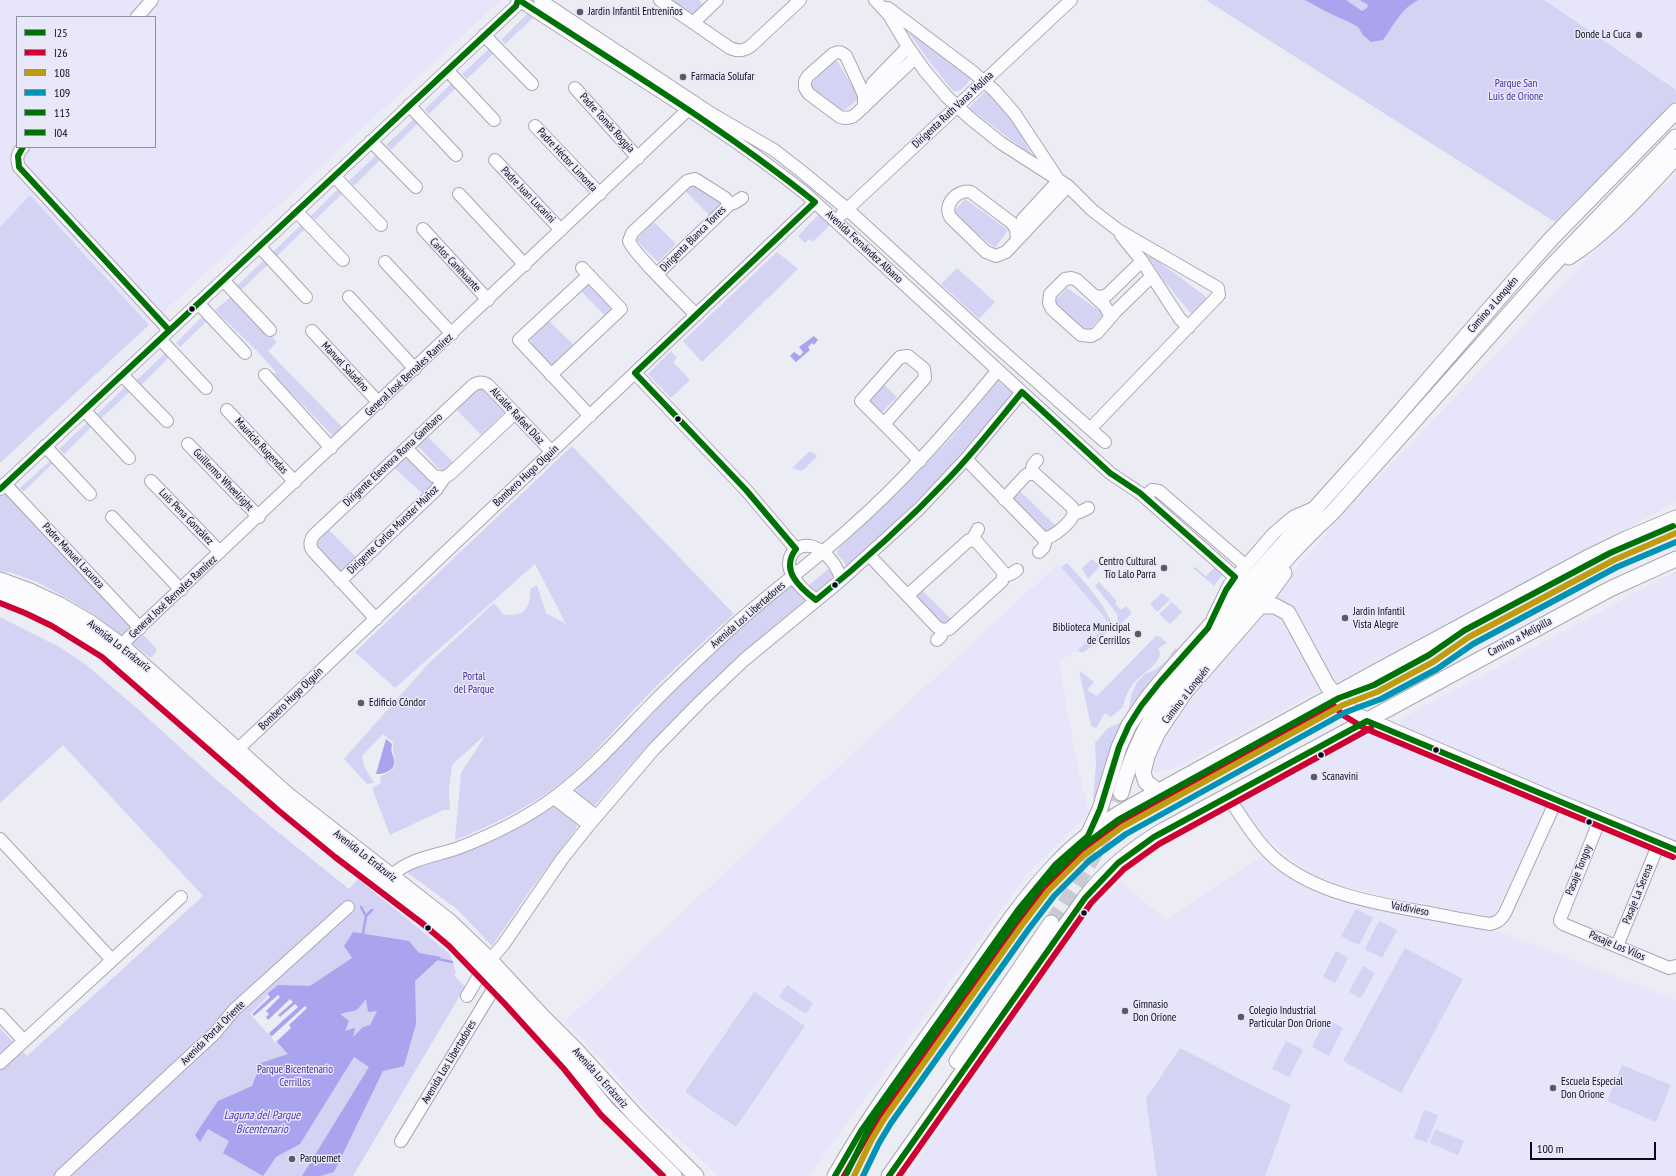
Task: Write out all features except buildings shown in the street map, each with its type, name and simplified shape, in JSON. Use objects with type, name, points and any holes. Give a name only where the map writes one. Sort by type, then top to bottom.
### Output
[{"type":"main road","name":"Camino a Lonquén","points":[[1088,836],[1100,809],[1119,747],[1129,725],[1141,706],[1160,682],[1317,507],[1539,252],[1676,110]]},
{"type":"main road","name":"Camino a Lonquén","points":[[1159,792],[1146,782],[1142,773],[1147,756],[1158,732],[1185,692],[1260,606],[1319,532],[1332,513],[1549,269],[1676,137]]},
{"type":"main road","points":[[1549,269],[1576,253],[1594,239],[1676,157]]},
{"type":"main road","points":[[1121,793],[1130,765],[1142,736],[1168,694],[1296,547],[1332,513]]},
{"type":"main road","points":[[835,1176],[861,1131],[1018,910],[1056,864],[1088,836],[1117,815],[1334,695],[1585,560],[1631,537],[1676,518]]},
{"type":"main road","name":"Camino a Melipilla","points":[[889,1176],[1095,886],[1123,858],[1142,843],[1610,589],[1676,559]]},
{"type":"main road","name":"Avenida Lo Errázuriz","points":[[0,580],[30,591],[65,608],[91,623],[121,645],[289,796],[438,912],[486,964],[576,1050],[635,1116],[696,1176]]},
{"type":"main road","points":[[1279,581],[1279,592],[1288,613],[1323,679],[1334,695],[1348,709],[1367,721],[1676,850]]},
{"type":"main road","name":"Avenida Lo Errázuriz","points":[[0,595],[28,605],[56,618],[80,632],[107,651],[279,801],[340,851],[486,964],[497,983],[570,1064],[607,1109],[674,1176]]},
{"type":"main road","points":[[1260,606],[1275,606],[1288,613]]},
{"type":"main road","points":[[1393,707],[1389,716],[1389,721],[1394,732]]},
{"type":"main road","points":[[882,1176],[895,1154],[1051,923]]},
{"type":"street","points":[[138,16],[152,0]]},
{"type":"street","name":"Avenida Fernández Albano","points":[[540,0],[692,107],[773,168],[815,202],[1110,473],[1144,497],[1235,577]]},
{"type":"street","points":[[660,0],[730,48],[741,51],[752,45],[800,0]]},
{"type":"street","points":[[694,22],[717,0]]},
{"type":"street","points":[[876,0],[889,15],[912,52],[935,83],[956,106],[1001,143],[1063,183],[1092,210],[1118,230],[1218,288],[1219,295],[1090,429]]},
{"type":"street","points":[[876,0],[984,81],[1015,114],[1063,183]]},
{"type":"street","name":"Dirigenta Ruth Varas Molina","points":[[836,221],[956,106],[1071,0]]},
{"type":"street","points":[[2,486],[484,35],[523,2]]},
{"type":"street","name":"Avenida Fernández Albano","points":[[523,2],[692,107],[762,142],[786,158],[847,209],[991,341],[1105,442]]},
{"type":"street","points":[[484,35],[532,84]]},
{"type":"street","points":[[868,103],[846,56],[842,53],[837,52],[808,76],[805,81],[804,88],[809,94],[843,118],[852,117],[868,103],[912,52]]},
{"type":"street","points":[[868,103],[869,92],[873,83],[912,52]]},
{"type":"street","points":[[447,70],[494,120]]},
{"type":"street","points":[[857,79],[864,83],[873,83]]},
{"type":"street","name":"Padre Tomás Roggia","points":[[575,88],[638,158]]},
{"type":"street","points":[[409,106],[456,155]]},
{"type":"street","name":"General José Bernales Ramírez","points":[[121,645],[692,107]]},
{"type":"street","name":"Padre Héctor Limonta","points":[[535,126],[600,194]]},
{"type":"street","points":[[372,141],[416,187]]},
{"type":"street","points":[[22,148],[19,151],[17,158],[19,167],[169,330]]},
{"type":"street","name":"Padre Juan Lucarini","points":[[495,160],[561,230]]},
{"type":"street","points":[[334,176],[381,225]]},
{"type":"street","name":"Dirigenta Blanca Torres","points":[[657,274],[727,208],[728,203],[725,198],[698,180],[689,179],[632,233],[630,238],[631,245],[657,274],[696,315]]},
{"type":"street","points":[[1009,220],[1015,221],[1023,219],[1063,183]]},
{"type":"street","points":[[1021,236],[1009,220],[974,193],[968,191],[959,193],[948,206],[948,212],[951,218],[989,254],[996,256],[1003,254],[1021,236],[1063,183]]},
{"type":"street","points":[[459,194],[525,265]]},
{"type":"street","name":"Dirigenta Blanca Torres","points":[[728,203],[734,203],[742,198]]},
{"type":"street","name":"Bombero Hugo Olguín","points":[[237,750],[815,202]]},
{"type":"street","points":[[296,211],[343,260]]},
{"type":"street","points":[[1021,236],[1023,219]]},
{"type":"street","name":"Carlos Canihuante","points":[[423,230],[488,300]]},
{"type":"street","points":[[1118,230],[1142,261],[1180,319],[1189,327]]},
{"type":"street","points":[[259,246],[306,297]]},
{"type":"street","points":[[1094,296],[1107,296],[1142,261]]},
{"type":"street","points":[[385,262],[452,334]]},
{"type":"street","points":[[551,375],[620,309],[586,271],[519,340],[551,375],[590,416]]},
{"type":"street","points":[[1113,314],[1077,280],[1068,278],[1065,279],[1050,294],[1049,303],[1054,311],[1078,333],[1084,336],[1094,335],[1152,276]]},
{"type":"street","points":[[223,280],[270,330]]},
{"type":"street","points":[[1107,296],[1113,314]]},
{"type":"street","points":[[349,297],[415,369]]},
{"type":"street","points":[[198,303],[245,353]]},
{"type":"street","name":"Manuel Saladino","points":[[312,331],[379,403]]},
{"type":"street","points":[[160,339],[206,388]]},
{"type":"street","points":[[884,424],[925,378],[924,369],[908,356],[900,357],[861,401],[920,461]]},
{"type":"street","name":"Avenida Los Libertadores","points":[[391,876],[407,864],[458,848],[492,834],[524,817],[559,794],[597,762],[673,683],[732,627],[823,553],[872,509],[920,461],[998,370]]},
{"type":"street","points":[[635,373],[746,490],[796,549]]},
{"type":"street","points":[[122,375],[167,422]]},
{"type":"street","points":[[265,376],[331,448]]},
{"type":"street","name":"Alcalde Rafael Díaz","points":[[481,382],[488,385],[552,452]]},
{"type":"street","name":"Dirigente Eleonora Roma Gambaro","points":[[340,581],[313,551],[310,543],[314,535],[474,384],[481,382]]},
{"type":"street","points":[[468,996],[486,964],[502,944],[562,859],[592,821],[654,749],[744,660],[841,580],[919,509],[966,459],[1022,392]]},
{"type":"street","points":[[84,410],[129,458]]},
{"type":"street","name":"Mauricio Rugendas","points":[[227,410],[295,482]]},
{"type":"street","name":"Dirigente Carlos Munster Muñoz","points":[[340,581],[436,490],[444,478],[515,413]]},
{"type":"street","name":"Guillermo Wheelright","points":[[188,444],[258,517]]},
{"type":"street","points":[[45,446],[90,494]]},
{"type":"street","points":[[406,448],[434,476],[444,478]]},
{"type":"street","points":[[966,459],[1004,499],[1040,536],[1046,538],[1053,536],[1072,518],[1074,513],[1072,507],[1037,475],[1031,473],[1026,475],[1004,499]]},
{"type":"street","points":[[1031,473],[1033,465],[1037,460]]},
{"type":"street","name":"Luis Pena González","points":[[151,481],[220,552]]},
{"type":"street","name":"Padre Manuel Lacunza","points":[[2,486],[140,628]]},
{"type":"street","points":[[1144,497],[1152,490],[1159,491],[1245,565]]},
{"type":"street","name":"Camino a Lonquén","points":[[1208,628],[1226,590],[1245,565],[1287,522],[1301,512],[1317,507]]},
{"type":"street","points":[[1074,513],[1088,508]]},
{"type":"street","points":[[112,517],[181,590]]},
{"type":"street","points":[[869,555],[937,627],[940,635],[949,629],[1002,581],[1004,576],[1003,571],[977,542],[975,534],[908,595]]},
{"type":"street","points":[[1039,552],[1044,547],[1046,538]]},
{"type":"street","points":[[816,600],[808,594],[789,571],[789,560],[796,549],[809,545],[818,548],[837,569],[841,580]]},
{"type":"street","points":[[1004,576],[1017,570]]},
{"type":"street","points":[[340,581],[376,619]]},
{"type":"street","points":[[559,794],[592,821]]},
{"type":"street","name":"Valdivieso","points":[[1227,796],[1272,855],[1285,866],[1312,881],[1337,891],[1375,902],[1490,924],[1497,923],[1502,919],[1556,801]]},
{"type":"street","name":"Pasaje Tongoy","points":[[1560,921],[1560,917],[1600,819]]},
{"type":"street","points":[[0,839],[112,960]]},
{"type":"street","name":"Pasaje La Serena","points":[[1617,946],[1658,843]]},
{"type":"street","points":[[0,1063],[181,897]]},
{"type":"street","name":"Avenida Portal Oriente","points":[[61,1176],[215,1033],[234,1010],[348,907]]},
{"type":"street","name":"Pasaje Los Vilos","points":[[1560,921],[1563,924],[1669,968],[1675,967]]},
{"type":"street","name":"Avenida Los Libertadores","points":[[401,1141],[497,983]]},
{"type":"street","points":[[0,1015],[24,1041]]},
{"type":"shaded area","points":[[0,0],[501,0],[149,325],[30,195],[0,227]]},
{"type":"shaded area","points":[[1542,0],[1676,0],[1676,91]]},
{"type":"shaded area","points":[[1676,172],[1676,502],[1173,769],[1150,773],[1166,732],[1296,568],[1344,513],[1617,228],[1642,203],[1669,182]]},
{"type":"shaded area","points":[[1058,564],[1110,624],[1059,663],[1077,764],[1089,813],[1027,874],[809,1176],[718,1176],[666,1127],[663,1127],[566,1021]]},
{"type":"shaded area","points":[[1676,571],[1676,841],[1404,735],[1401,719]]},
{"type":"shaded area","points":[[1374,732],[1548,802],[1494,917],[1387,897],[1341,886],[1305,871],[1262,834],[1240,804]]},
{"type":"shaded area","name":"Colegio Industrial Particular Don Orione","points":[[1263,855],[1355,903],[1503,933],[1676,1000],[1676,1176],[907,1176],[1086,918],[1120,881],[1166,920]]},
{"type":"green space","points":[[669,0],[699,0],[704,5],[698,14],[691,15]]},
{"type":"green space","name":"Parque San Luis de Orione","points":[[1206,0],[1544,0],[1676,90],[1676,101],[1555,222]]},
{"type":"green space","points":[[529,12],[534,17],[505,44],[501,40]]},
{"type":"green space","points":[[911,32],[968,75],[970,79],[961,90],[953,91],[926,57],[909,33]]},
{"type":"green space","points":[[491,47],[495,52],[467,79],[462,74]]},
{"type":"green space","points":[[835,58],[860,98],[841,113],[809,86]]},
{"type":"green space","points":[[453,82],[458,86],[429,114],[425,109]]},
{"type":"green space","points":[[986,91],[1007,111],[1033,156],[969,108]]},
{"type":"green space","points":[[415,118],[419,122],[391,150],[386,145]]},
{"type":"green space","points":[[377,154],[382,158],[354,186],[349,181]]},
{"type":"green space","points":[[691,185],[698,185],[719,200],[722,204],[710,216],[685,191]]},
{"type":"green space","points":[[339,188],[343,193],[315,220],[311,216]]},
{"type":"green space","points":[[30,195],[149,325],[0,463],[0,227]]},
{"type":"green space","points":[[965,199],[1008,230],[995,248],[952,213]]},
{"type":"green space","points":[[819,214],[830,225],[813,242],[809,239],[805,243],[798,236]]},
{"type":"green space","points":[[654,222],[676,244],[658,262],[636,240]]},
{"type":"green space","points":[[301,225],[305,229],[277,256],[273,252]]},
{"type":"green space","points":[[777,252],[798,269],[702,362],[683,341]]},
{"type":"green space","points":[[1150,255],[1205,296],[1209,301],[1192,315],[1164,281],[1148,257]]},
{"type":"green space","points":[[265,259],[270,263],[241,290],[237,286]]},
{"type":"green space","points":[[957,268],[995,302],[979,319],[941,284]]},
{"type":"green space","points":[[590,283],[614,308],[605,316],[581,291]]},
{"type":"green space","points":[[1067,288],[1104,314],[1087,332],[1054,302]]},
{"type":"green space","points":[[233,295],[277,342],[268,351],[344,429],[334,437],[273,374],[276,372],[257,351],[215,310]]},
{"type":"green space","points":[[204,315],[208,320],[180,347],[176,343]]},
{"type":"green space","points":[[547,319],[574,345],[551,367],[531,347],[532,342],[528,338]]},
{"type":"green space","points":[[671,351],[677,358],[673,362],[690,380],[671,398],[648,374]]},
{"type":"green space","points":[[165,353],[169,357],[141,385],[137,380]]},
{"type":"green space","points":[[998,381],[1013,393],[994,417],[955,462],[847,566],[837,553],[838,549],[898,493],[951,438]]},
{"type":"green space","points":[[882,383],[897,397],[881,413],[866,400]]},
{"type":"green space","points":[[126,386],[130,391],[102,418],[97,414]]},
{"type":"green space","points":[[478,388],[483,388],[505,412],[481,435],[455,408]]},
{"type":"green space","points":[[88,422],[92,426],[64,454],[59,449]]},
{"type":"green space","points":[[426,435],[454,463],[443,473],[416,444]]},
{"type":"green space","name":"Portal del Parque","points":[[572,446],[734,614],[665,678],[575,771],[550,791],[504,818],[455,840],[461,773],[486,734],[452,765],[449,790],[450,810],[443,810],[390,835],[372,788],[381,783],[380,777],[388,773],[395,766],[396,763],[393,742],[383,734],[362,756],[364,766],[374,783],[367,784],[344,759],[428,664],[494,603],[503,614],[516,615],[521,613],[527,607],[529,602],[530,589],[537,585],[546,613],[566,624],[535,564],[395,688],[355,652]]},
{"type":"green space","points":[[810,451],[817,455],[816,458],[802,471],[792,468]]},
{"type":"green space","points":[[405,455],[434,484],[423,494],[393,467]]},
{"type":"green space","points":[[52,459],[54,462],[23,492],[20,488]]},
{"type":"green space","points":[[1018,489],[1057,527],[1047,537],[1038,528],[1039,523],[1017,502],[1015,504],[1009,498]]},
{"type":"green space","points":[[7,491],[156,648],[156,652],[152,657],[149,657],[98,617],[65,597],[37,582],[12,573],[0,571],[0,493]]},
{"type":"green space","points":[[328,529],[356,557],[340,573],[315,545],[315,540]]},
{"type":"green space","points":[[1092,559],[1100,566],[1088,579],[1082,568]]},
{"type":"green space","points":[[1067,563],[1086,584],[1104,608],[1112,624],[1099,641],[1082,653],[1077,650],[1110,624],[1061,567]]},
{"type":"green space","points":[[1216,566],[1224,573],[1214,586],[1193,568],[1195,567],[1206,576]]},
{"type":"green space","points":[[828,569],[833,574],[832,578],[817,590],[813,590],[809,585]]},
{"type":"green space","points":[[1099,582],[1117,601],[1115,603],[1121,610],[1126,606],[1132,613],[1119,626],[1117,614],[1095,586]]},
{"type":"green space","points":[[793,584],[805,600],[750,647],[672,721],[599,801],[593,806],[577,794],[576,791],[579,786],[602,765],[682,683],[753,617]]},
{"type":"green space","points":[[921,589],[951,619],[943,627],[912,597]]},
{"type":"green space","points":[[1162,593],[1170,600],[1157,612],[1150,604]]},
{"type":"green space","points":[[1172,602],[1182,612],[1170,624],[1159,614]]},
{"type":"green space","name":"Parque Bicentenario Cerrillos","points":[[0,617],[61,648],[85,664],[274,829],[349,889],[358,879],[450,954],[456,973],[454,975],[465,987],[353,1176],[0,1176],[0,1028],[27,1056],[203,896],[63,745],[0,803]]},
{"type":"green space","points":[[1156,636],[1160,637],[1167,643],[1158,648],[1160,653],[1156,662],[1133,684],[1126,695],[1123,707],[1111,717],[1105,713],[1096,728],[1091,726],[1079,670],[1094,682],[1087,690],[1097,696]]},
{"type":"green space","points":[[1175,648],[1177,650],[1148,683],[1133,707],[1107,761],[1095,800],[1093,798],[1096,765],[1095,743],[1107,729],[1121,722],[1129,709],[1131,695],[1137,682],[1145,674],[1155,670],[1167,660]]},
{"type":"green space","points":[[553,807],[575,822],[577,825],[576,829],[531,889],[492,946],[458,910],[408,873],[408,871],[415,867],[460,853],[494,839]]},
{"type":"green space","points":[[1356,909],[1373,918],[1359,945],[1341,936]]},
{"type":"green space","points":[[1379,921],[1397,930],[1382,958],[1365,949]]},
{"type":"green space","points":[[421,927],[430,929],[466,962],[472,969],[472,974],[453,954]]},
{"type":"green space","points":[[1405,948],[1463,979],[1401,1093],[1343,1061]]},
{"type":"green space","points":[[1336,951],[1348,958],[1335,983],[1323,977]]},
{"type":"green space","points":[[1363,966],[1375,973],[1361,998],[1349,992]]},
{"type":"green space","points":[[787,985],[813,1003],[806,1014],[779,997]]},
{"type":"green space","points":[[754,992],[805,1026],[736,1127],[685,1092]]},
{"type":"green space","points":[[1326,1019],[1343,1028],[1329,1056],[1312,1047]]},
{"type":"green space","points":[[1286,1041],[1303,1050],[1289,1077],[1272,1069]]},
{"type":"green space","points":[[1180,1048],[1291,1105],[1265,1176],[1157,1176],[1146,1099]]},
{"type":"green space","points":[[1622,1065],[1671,1085],[1656,1122],[1607,1101]]},
{"type":"green space","points":[[1424,1110],[1438,1115],[1427,1143],[1414,1138]]},
{"type":"green space","points":[[1435,1129],[1464,1141],[1458,1155],[1430,1143]]},
{"type":"water","points":[[1305,0],[1346,0],[1362,11],[1367,8],[1368,5],[1360,0],[1418,0],[1406,8],[1383,40],[1371,42],[1363,35],[1358,27]]},
{"type":"water","points":[[814,336],[818,340],[814,345],[812,343],[808,347],[810,350],[796,362],[790,356],[794,352],[800,356],[803,352],[799,347]]},
{"type":"water","points":[[386,739],[392,744],[391,751],[394,757],[394,766],[392,769],[383,774],[376,774]]},
{"type":"water","name":"Laguna del Parque Bicentenario","points":[[353,932],[409,941],[419,953],[441,957],[415,981],[416,1024],[404,1066],[383,1071],[334,1172],[320,1176],[302,1176],[369,1067],[354,1057],[300,1144],[276,1157],[263,1176],[223,1153],[229,1141],[208,1129],[200,1142],[195,1135],[218,1101],[252,1086],[261,1063],[288,1054],[252,1014],[270,997],[267,994],[278,985],[310,986],[352,958],[344,946]],"holes":[[[366,999],[368,1012],[377,1011],[370,1025],[363,1027],[353,1037],[355,1028],[345,1031],[349,1021],[340,1014],[357,1010]]]},
{"type":"pier","points":[[267,994],[270,997],[252,1014],[254,1016],[278,995],[280,997],[266,1011],[269,1014],[266,1017],[268,1020],[290,999],[293,1002],[278,1015],[280,1017],[295,1004],[298,1007],[268,1034],[250,1014],[267,997]]},
{"type":"pier","points":[[305,1006],[307,1008],[289,1025],[291,1028],[275,1043],[271,1037]]},
{"type":"waterway","points":[[361,907],[366,916],[363,933]]},
{"type":"waterway","points":[[366,916],[372,910]]},
{"type":"waterway","points":[[438,959],[452,962]]},
{"type":"tunnel","points":[[1051,923],[1091,861],[1115,811],[1121,793]]},
{"type":"transit line","name":"I25","points":[[0,489],[516,6],[518,0]]},
{"type":"transit line","name":"I25","points":[[519,0],[707,122],[780,174],[815,202],[635,373],[746,490],[796,549],[790,564],[791,571],[794,578],[803,590],[816,600],[868,556],[901,526],[959,468],[1022,392],[1110,473],[1140,493],[1235,577],[1226,590],[1208,628],[1160,682],[1141,706],[1129,725],[1119,747],[1100,809],[1088,836],[1056,864],[1018,910],[861,1131],[835,1176]]},
{"type":"transit line","name":"I25","points":[[22,148],[18,156],[19,167],[169,330]]},
{"type":"transit line","name":"113","points":[[847,1173],[877,1114],[1042,885],[1079,849],[1118,820],[1339,698],[1374,685],[1429,655],[1465,630],[1610,553],[1673,526]]},
{"type":"transit line","name":"108","points":[[854,1176],[872,1139],[884,1119],[1022,925],[1048,891],[1084,855],[1122,827],[1343,705],[1377,692],[1433,662],[1469,637],[1614,560],[1676,533]]},
{"type":"transit line","name":"109","points":[[863,1176],[879,1143],[891,1123],[1028,930],[1054,896],[1089,861],[1126,834],[1346,712],[1381,699],[1437,669],[1473,644],[1617,567],[1676,542]]},
{"type":"transit line","name":"I26","points":[[0,603],[52,626],[102,657],[279,811],[449,946],[504,1003],[564,1069],[601,1115],[663,1176]]},
{"type":"transit line","name":"I26","points":[[844,1176],[868,1135],[1024,915],[1046,889],[1081,853],[1121,822],[1333,705],[1343,715],[1364,728],[1673,857]]},
{"type":"transit line","name":"I04","points":[[889,1176],[1085,898],[1118,863],[1154,837],[1367,721],[1676,850]]},
{"type":"transit line","name":"I26","points":[[899,1176],[1091,903],[1124,869],[1159,844],[1371,728]]},
{"type":"place","name":"Jardin Infantil Entreniños","points":[[580,12]]},
{"type":"place","name":"Donde La Cuca","points":[[1639,35]]},
{"type":"place","name":"Farmacia Solufar","points":[[683,77]]},
{"type":"place","name":"Centro Cultural Tío Lalo Parra","points":[[1164,568]]},
{"type":"place","name":"Jardin Infantil Vista Alegre","points":[[1345,618]]},
{"type":"place","name":"Biblioteca Municipal de Cerrillos","points":[[1138,634]]},
{"type":"place","name":"Edificio Cóndor","points":[[361,703]]},
{"type":"place","name":"Scanavini","points":[[1314,777]]},
{"type":"place","name":"Gimnasio Don Orione","points":[[1125,1011]]},
{"type":"place","name":"Colegio Industrial Particular Don Orione","points":[[1241,1017]]},
{"type":"place","name":"Escuela Especial Don Orione","points":[[1553,1088]]},
{"type":"place","name":"Parquemet","points":[[292,1159]]}]
